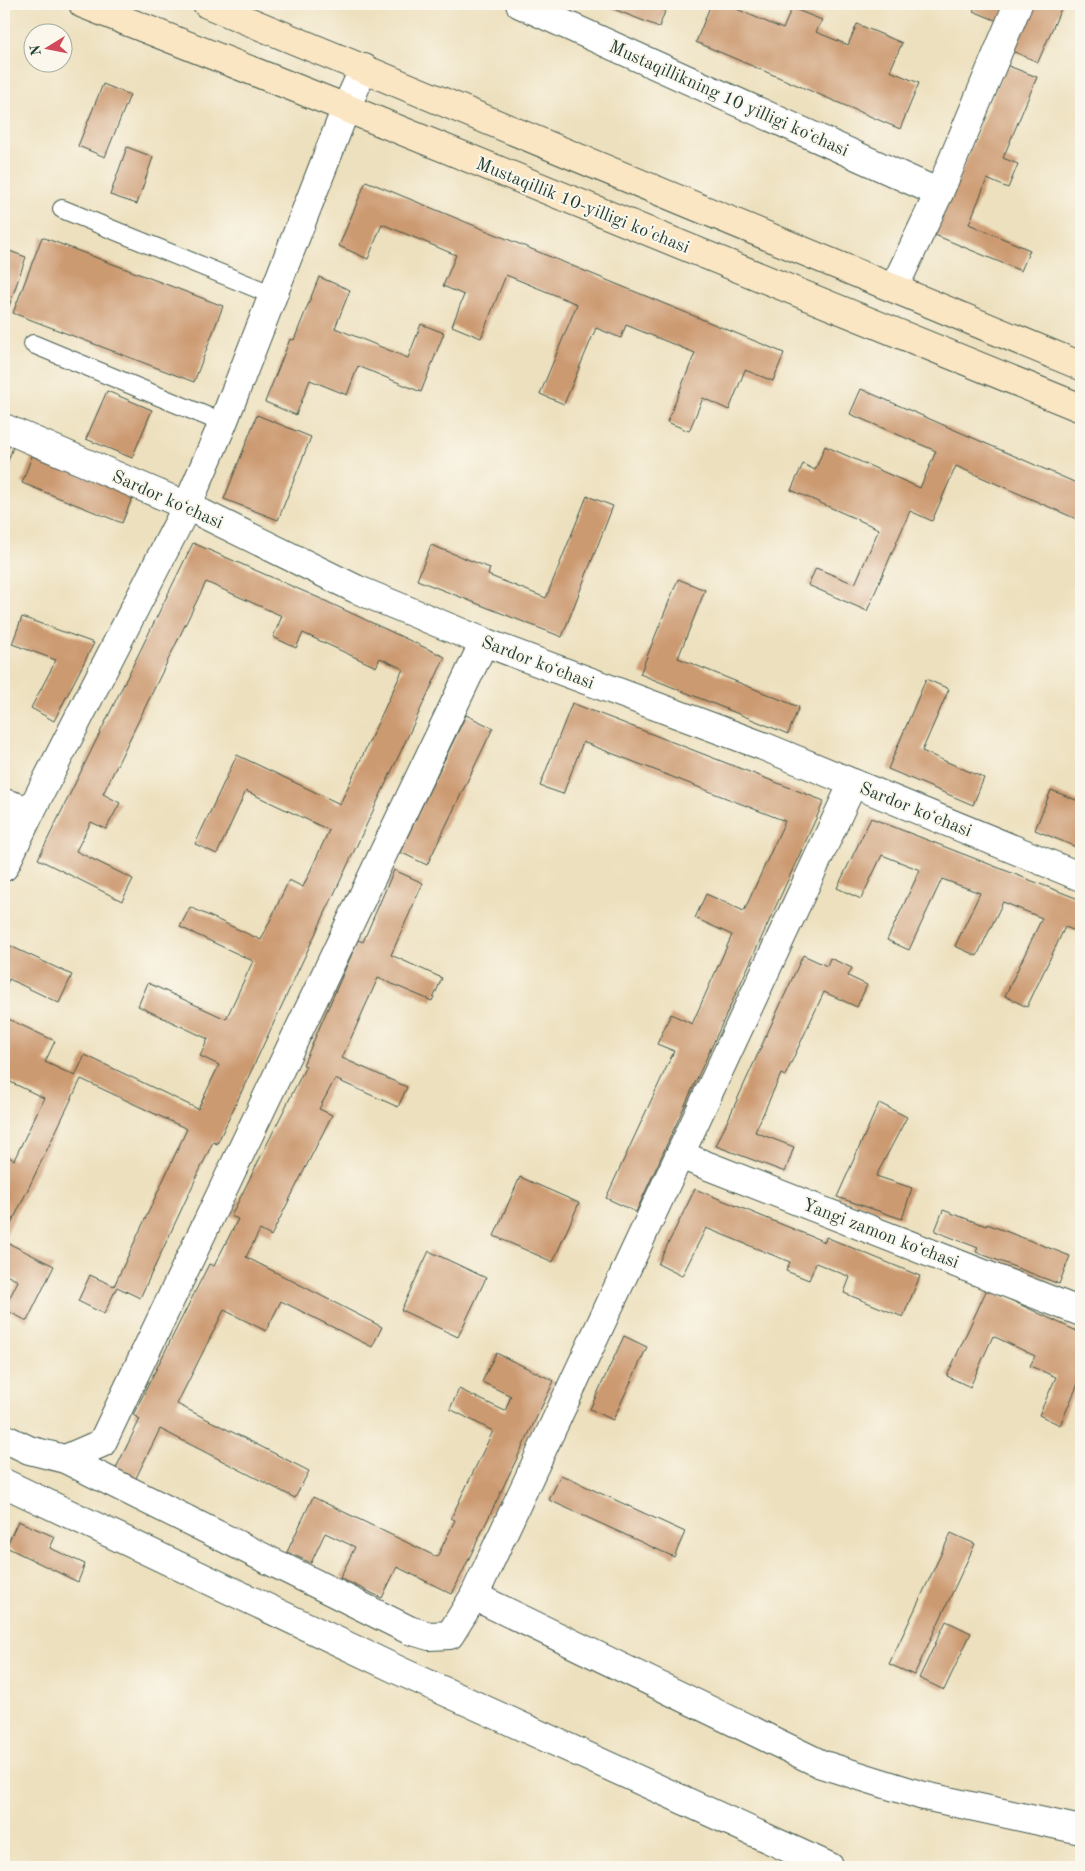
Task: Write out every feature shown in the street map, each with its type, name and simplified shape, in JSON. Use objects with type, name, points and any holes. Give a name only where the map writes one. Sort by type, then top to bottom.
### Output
[{"type":"main road","name":"Mustaqillik 10-yilligi ko'chasi","points":[[83,4],[346,108],[1081,408]]},
{"type":"main road","points":[[207,4],[1081,366]]},
{"type":"street","name":"Mustaqillikning 10 yilligi koʻchasi","points":[[520,4],[939,192]]},
{"type":"street","points":[[894,288],[939,192],[1018,4]]},
{"type":"street","points":[[4,868],[30,811],[187,506],[223,423],[346,108],[364,68]]},
{"type":"street","name":"Sardor koʻchasi","points":[[4,428],[187,506],[356,590],[484,642],[763,746],[1081,877]]},
{"type":"street","points":[[65,1460],[102,1443],[484,642]]},
{"type":"street","points":[[4,1438],[29,1450],[65,1460],[409,1630],[429,1636],[450,1635],[474,1596],[853,783]]},
{"type":"street","points":[[4,803],[30,811]]},
{"type":"street","name":"Yangi zamon koʻchasi","points":[[680,1155],[1081,1312]]},
{"type":"street","points":[[4,1482],[400,1671],[830,1867]]},
{"type":"street","points":[[474,1596],[821,1764],[920,1795],[1081,1830]]},
{"type":"lane","points":[[62,209],[273,295]]},
{"type":"lane","points":[[33,344],[223,423]]},
{"type":"building","points":[[601,4],[668,4],[659,27]]},
{"type":"building","points":[[711,4],[725,4],[783,29],[792,8],[822,20],[816,32],[848,45],[857,24],[902,43],[890,71],[919,83],[900,129],[696,42]]},
{"type":"building","points":[[976,4],[1007,4],[1000,22],[973,11]]},
{"type":"building","points":[[1031,4],[1063,4],[1038,62],[1012,51]]},
{"type":"building","points":[[1006,65],[1037,77],[1003,158],[1018,164],[1008,188],[987,179],[969,224],[1030,250],[1021,271],[935,235]]},
{"type":"building","points":[[103,84],[130,95],[105,157],[78,146]]},
{"type":"building","points":[[127,147],[153,157],[137,204],[110,195]]},
{"type":"building","points":[[366,181],[784,353],[773,381],[745,370],[729,410],[703,398],[689,431],[667,422],[695,353],[626,325],[621,338],[596,328],[564,404],[540,394],[577,304],[506,275],[481,338],[452,326],[464,295],[443,286],[456,255],[382,224],[368,259],[339,246]]},
{"type":"building","points":[[42,237],[223,306],[194,382],[13,313]]},
{"type":"building","points":[[4,249],[26,257],[7,312],[4,311]]},
{"type":"building","points":[[319,277],[350,290],[335,328],[408,358],[421,324],[444,333],[421,392],[358,366],[347,395],[310,380],[296,415],[265,402],[290,339],[294,340]]},
{"type":"building","points":[[861,389],[1081,485],[1081,521],[956,466],[932,521],[910,511],[867,611],[808,585],[816,568],[855,584],[879,529],[791,490],[803,464],[815,470],[825,446],[920,488],[936,451],[850,414]]},
{"type":"building","points":[[107,391],[152,410],[132,458],[86,439]]},
{"type":"building","points":[[257,415],[311,437],[278,520],[224,499]]},
{"type":"building","points":[[4,441],[14,444],[4,473]]},
{"type":"building","points":[[32,456],[133,496],[122,523],[22,483]]},
{"type":"building","points":[[587,496],[613,506],[562,637],[417,580],[431,545],[490,568],[488,575],[546,598]]},
{"type":"building","points":[[193,543],[319,598],[445,657],[217,1144],[213,1142],[140,1298],[117,1287],[104,1314],[78,1301],[90,1275],[114,1286],[187,1129],[81,1079],[4,1239],[4,1154],[14,1160],[44,1098],[4,1079],[4,1017],[55,1041],[45,1062],[75,1076],[85,1055],[198,1109],[219,1065],[200,1056],[208,1039],[138,1006],[148,983],[226,1019],[253,961],[180,927],[190,907],[261,940],[289,880],[303,887],[329,830],[246,791],[217,854],[195,844],[237,755],[340,804],[403,669],[380,658],[376,667],[303,633],[296,648],[273,637],[282,616],[206,582],[103,794],[120,803],[106,829],[91,822],[76,851],[133,879],[122,901],[38,859]]},
{"type":"building","points":[[678,579],[705,590],[678,658],[799,707],[788,734],[640,674]]},
{"type":"building","points":[[22,617],[94,643],[54,721],[31,708],[56,660],[12,644]]},
{"type":"building","points":[[926,679],[949,689],[922,751],[984,778],[973,805],[888,769]]},
{"type":"building","points":[[572,703],[824,801],[636,1212],[606,1198],[674,1051],[657,1044],[671,1014],[692,1024],[732,935],[695,918],[706,894],[744,911],[785,821],[583,742],[563,794],[540,786]]},
{"type":"building","points":[[466,715],[493,728],[427,865],[400,852]]},
{"type":"building","points":[[1051,790],[1081,802],[1081,849],[1035,830]]},
{"type":"building","points":[[871,818],[1081,900],[1081,933],[1065,927],[1027,1007],[1005,996],[1042,918],[1003,902],[977,956],[955,946],[980,893],[942,879],[909,950],[887,940],[920,870],[882,855],[861,899],[837,888]]},
{"type":"building","points":[[394,870],[423,883],[391,955],[442,978],[432,1001],[378,978],[342,1058],[407,1087],[398,1107],[335,1079],[319,1109],[332,1115],[271,1236],[260,1230],[246,1257],[382,1327],[372,1347],[281,1301],[266,1331],[224,1310],[177,1404],[309,1471],[295,1498],[160,1429],[135,1480],[115,1470],[140,1419],[133,1415],[209,1264],[214,1266],[238,1219],[231,1216],[306,1066],[303,1065],[358,940],[363,942]]},
{"type":"building","points":[[4,943],[72,975],[59,1003],[9,979],[4,991]]},
{"type":"building","points":[[803,955],[827,966],[830,958],[852,968],[848,976],[867,985],[857,1007],[824,992],[785,1076],[781,1074],[755,1132],[794,1147],[785,1172],[716,1146]]},
{"type":"building","points":[[879,1103],[907,1117],[876,1176],[912,1188],[902,1219],[837,1197]]},
{"type":"building","points":[[520,1177],[579,1203],[553,1262],[494,1236]]},
{"type":"building","points":[[695,1189],[825,1242],[826,1237],[920,1276],[903,1317],[844,1293],[850,1277],[816,1263],[809,1280],[786,1271],[790,1262],[706,1228],[682,1276],[658,1264]]},
{"type":"building","points":[[943,1210],[986,1226],[987,1224],[1070,1256],[1059,1284],[976,1252],[978,1248],[935,1231]]},
{"type":"building","points":[[4,1241],[54,1266],[27,1321],[4,1309],[18,1281],[4,1274]]},
{"type":"building","points":[[429,1251],[486,1278],[458,1337],[401,1310]]},
{"type":"building","points":[[987,1289],[1081,1333],[1081,1377],[1060,1425],[1039,1415],[1056,1377],[1030,1366],[1035,1356],[993,1336],[970,1387],[947,1376]]},
{"type":"building","points":[[624,1336],[647,1347],[613,1420],[590,1409]]},
{"type":"building","points":[[496,1353],[554,1381],[452,1594],[397,1567],[382,1598],[340,1578],[355,1547],[325,1533],[311,1563],[287,1552],[313,1497],[437,1557],[455,1520],[451,1518],[493,1431],[450,1409],[459,1389],[505,1411],[511,1396],[482,1382]]},
{"type":"building","points":[[561,1475],[685,1532],[674,1557],[549,1500]]},
{"type":"building","points":[[18,1521],[55,1537],[50,1548],[85,1564],[78,1582],[6,1547]]},
{"type":"building","points":[[951,1533],[975,1544],[914,1675],[889,1664]]},
{"type":"building","points":[[946,1621],[971,1633],[944,1690],[919,1678]]}]
